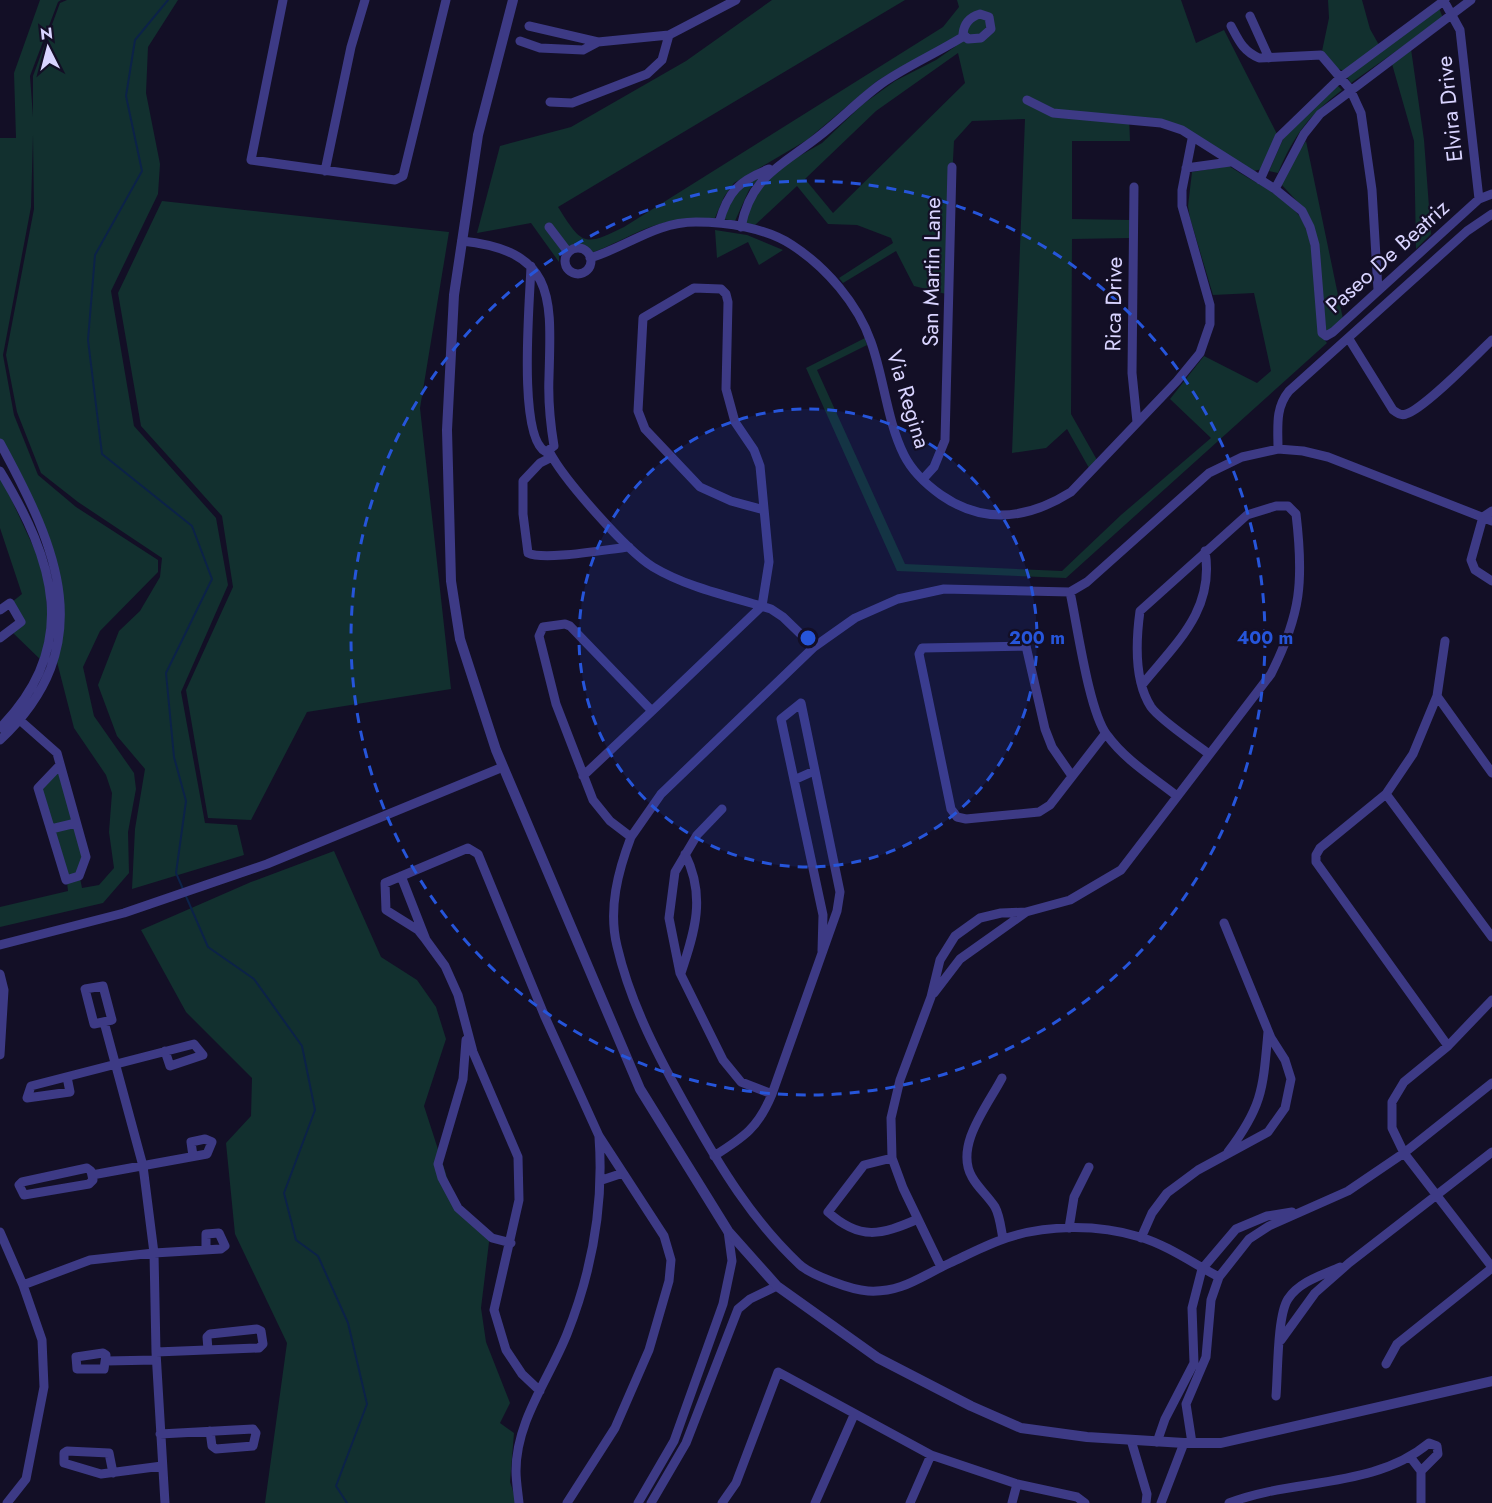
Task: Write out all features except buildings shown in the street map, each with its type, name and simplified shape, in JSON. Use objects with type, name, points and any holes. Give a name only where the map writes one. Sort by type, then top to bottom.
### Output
[{"type":"street","points":[[283,0],[250,157],[254,161],[395,180],[404,176],[446,0]]},
{"type":"street","points":[[325,171],[351,47],[365,0]]},
{"type":"street","points":[[513,0],[478,135],[453,295],[447,385],[451,581],[460,639],[503,767],[640,1089],[728,1231],[777,1286],[878,1358],[971,1406],[1021,1428],[1087,1437],[1157,1442],[1221,1443],[1492,1382]]},
{"type":"street","points":[[529,26],[598,42],[669,35],[736,0]]},
{"type":"street","points":[[1260,180],[1279,137],[1341,77],[1444,0]]},
{"type":"street","name":"Elvira Drive","points":[[1444,0],[1460,30],[1479,200]]},
{"type":"street","points":[[1027,100],[1038,108],[1064,115],[1087,114],[1161,123],[1182,130],[1192,139],[1275,189],[1304,134],[1320,114],[1350,89],[1471,0]]},
{"type":"street","points":[[1250,16],[1269,58]]},
{"type":"street","points":[[1231,26],[1242,47],[1258,58],[1316,53],[1321,55],[1350,89],[1361,112],[1370,179],[1378,290]]},
{"type":"street","points":[[550,102],[572,103],[647,74],[662,60],[669,35]]},
{"type":"street","points":[[719,223],[726,201],[733,190],[752,176],[774,167],[812,142],[880,84],[964,36]]},
{"type":"street","points":[[520,41],[540,48],[576,51],[587,50],[598,42]]},
{"type":"street","name":"Via Regina","points":[[590,258],[660,227],[695,222],[741,227],[792,245],[845,294],[870,337],[904,454],[923,479],[933,489],[965,509],[1000,516],[1023,514],[1051,504],[1071,492],[1200,353],[1209,324],[1210,305],[1182,206],[1182,190],[1192,139]]},
{"type":"street","points":[[1186,168],[1230,162]]},
{"type":"street","points":[[741,227],[745,205],[754,189],[774,167]]},
{"type":"street","name":"San Martin Lane","points":[[923,479],[934,467],[945,440],[952,167]]},
{"type":"street","name":"Rica Drive","points":[[1134,187],[1132,373],[1137,422]]},
{"type":"street","name":"Paseo De Beatriz","points":[[1275,189],[1302,211],[1310,227],[1315,245],[1322,333],[1329,336],[1479,200],[1492,194]]},
{"type":"street","points":[[1278,449],[1278,412],[1281,400],[1467,231],[1492,214]]},
{"type":"street","points":[[549,226],[568,252]]},
{"type":"street","points":[[462,241],[505,250],[531,266],[541,279],[549,301],[552,333],[549,414],[554,446],[551,454],[523,481],[523,514],[528,553],[534,556],[629,547]]},
{"type":"street","points":[[575,248],[583,249],[590,258],[586,270],[574,273],[565,264],[568,252],[575,248]]},
{"type":"street","points":[[531,266],[526,383],[533,431],[541,449],[551,454],[559,470],[629,547],[654,568],[762,606],[783,617],[814,647]]},
{"type":"street","points":[[583,776],[762,606],[769,562],[760,466],[754,450],[735,422],[726,389],[726,294],[721,289],[694,288],[643,318],[638,411],[640,419],[645,429],[700,487],[731,501],[764,510]]},
{"type":"street","points":[[1349,339],[1393,410],[1399,414],[1406,414],[1429,398],[1492,340]]},
{"type":"street","points":[[0,444],[57,573],[62,616],[55,657],[47,678],[19,719],[0,740]]},
{"type":"street","points":[[1219,1277],[1141,1238],[1104,1229],[1069,1228],[1003,1239],[905,1287],[868,1291],[847,1287],[800,1266],[746,1203],[714,1156],[655,1051],[632,996],[616,944],[614,899],[620,868],[631,837],[661,794],[814,647],[855,618],[910,597],[944,589],[1070,592],[1087,582],[1209,473],[1242,457],[1278,449],[1328,457],[1488,519]]},
{"type":"street","points":[[0,471],[33,520]]},
{"type":"street","points":[[942,1267],[918,1219],[892,1158],[891,1118],[900,1080],[931,997],[940,960],[955,936],[980,918],[1001,913],[1026,912],[1070,900],[1121,870],[1271,674],[1289,639],[1298,606],[1301,578],[1296,514],[1288,506],[1276,506],[1246,515],[1140,611],[1137,637],[1142,686],[1151,708],[1209,754]]},
{"type":"street","points":[[1492,511],[1471,560],[1475,570],[1492,581]]},
{"type":"street","points":[[1142,686],[1194,619],[1203,603],[1208,566],[1205,550]]},
{"type":"street","points":[[1070,592],[1094,704],[1106,734],[1133,762],[1177,795]]},
{"type":"street","points":[[0,610],[10,603],[21,622],[0,638]]},
{"type":"street","points":[[631,837],[610,821],[593,800],[556,704],[539,636],[543,627],[565,624],[570,626],[652,711]]},
{"type":"street","points":[[1445,641],[1437,696],[1413,754],[1386,794],[1320,848],[1316,855],[1316,862],[1448,1046]]},
{"type":"street","points":[[1072,776],[1052,747],[1045,729],[1026,646],[922,648],[919,654],[951,809],[957,817],[966,819],[1039,812],[1050,805],[1106,734]]},
{"type":"street","points":[[1437,696],[1492,773]]},
{"type":"street","points":[[714,1156],[754,1127],[763,1116],[837,911],[840,892],[801,703],[781,719],[823,915],[822,951]]},
{"type":"street","points":[[0,728],[19,719]]},
{"type":"street","points":[[19,719],[23,727],[57,753],[86,857],[79,876],[66,880],[38,788],[59,766]]},
{"type":"street","points":[[0,945],[124,913],[267,864],[503,767]]},
{"type":"street","points":[[794,780],[814,771]]},
{"type":"street","points":[[1386,794],[1492,937]]},
{"type":"street","points":[[722,809],[698,835],[675,872],[669,918],[680,973],[723,1060],[741,1082],[772,1094]]},
{"type":"street","points":[[51,829],[76,823]]},
{"type":"street","points":[[540,1391],[522,1374],[506,1350],[497,1325],[496,1299],[511,1244],[519,1200],[518,1157],[483,1078],[458,995],[445,966],[418,930],[386,910],[385,883],[468,848],[478,855],[545,1017],[599,1136],[664,1236],[670,1260],[669,1281],[649,1350],[615,1428],[567,1503]]},
{"type":"street","points":[[812,863],[830,852]]},
{"type":"street","points":[[680,973],[696,928],[699,906],[692,867],[685,854]]},
{"type":"street","points":[[401,876],[426,940]]},
{"type":"street","points":[[931,997],[960,959],[1026,912]]},
{"type":"street","points":[[1141,1238],[1152,1213],[1167,1193],[1198,1170],[1268,1132],[1285,1108],[1291,1078],[1285,1060],[1268,1030],[1224,923]]},
{"type":"street","points":[[0,974],[4,990],[0,1055]]},
{"type":"street","points":[[1386,1365],[1397,1344],[1492,1267],[1404,1153],[1392,1128],[1392,1102],[1404,1082],[1448,1046],[1492,1000]]},
{"type":"street","points":[[104,1022],[143,1166],[154,1253],[156,1356],[165,1503]]},
{"type":"street","points":[[466,1026],[463,1079],[439,1155],[441,1178],[458,1208],[492,1238],[511,1244]]},
{"type":"street","points":[[1225,1156],[1244,1131],[1257,1107],[1265,1078],[1268,1030]]},
{"type":"street","points":[[67,1077],[165,1052]]},
{"type":"street","points":[[1002,1077],[972,1134],[966,1160],[971,1176],[995,1208],[1003,1239]]},
{"type":"street","points":[[463,1079],[483,1078]]},
{"type":"street","points":[[1131,1440],[1147,1498],[1162,1499],[1188,1443],[1186,1404],[1201,1374],[1206,1357],[1208,1314],[1219,1277],[1249,1239],[1269,1226],[1348,1191],[1404,1153],[1492,1083]]},
{"type":"street","points":[[519,1503],[516,1471],[525,1422],[567,1335],[592,1255],[602,1180],[599,1136]]},
{"type":"street","points":[[1281,1340],[1315,1293],[1349,1263],[1492,1152]]},
{"type":"street","points":[[92,1175],[194,1156]]},
{"type":"street","points":[[892,1158],[864,1165],[828,1212],[853,1230],[876,1234],[918,1219]]},
{"type":"street","points":[[1069,1228],[1074,1197],[1089,1167]]},
{"type":"street","points":[[87,1168],[92,1175],[93,1180],[89,1184],[24,1195],[19,1185],[22,1182],[87,1168]]},
{"type":"street","points":[[602,1180],[623,1173]]},
{"type":"street","points":[[1157,1442],[1165,1419],[1194,1363],[1192,1308],[1202,1269],[1236,1229],[1267,1216],[1306,1210]]},
{"type":"street","points":[[638,1503],[674,1441],[723,1304],[732,1261],[728,1231]]},
{"type":"street","points":[[0,1232],[23,1285],[42,1340],[44,1387],[26,1479],[7,1503]]},
{"type":"street","points":[[23,1285],[90,1260],[206,1250]]},
{"type":"street","points":[[1276,1396],[1281,1319],[1288,1298],[1305,1283],[1349,1263]]},
{"type":"street","points":[[651,1503],[686,1443],[738,1309],[750,1299],[777,1286]]},
{"type":"street","points":[[723,1304],[738,1309]]},
{"type":"street","points":[[106,1361],[259,1347],[262,1344],[261,1331],[257,1329],[210,1334],[207,1337],[208,1350]]},
{"type":"street","points":[[723,1503],[736,1483],[778,1372],[931,1455],[1017,1484],[1077,1497],[1084,1503]]},
{"type":"street","points":[[686,1409],[697,1415]]},
{"type":"street","points":[[815,1503],[854,1415]]},
{"type":"street","points":[[160,1434],[210,1431],[253,1429],[256,1433],[253,1446],[216,1449],[212,1446],[210,1431]]},
{"type":"street","points":[[1229,1503],[1245,1497],[1338,1480],[1411,1458],[1429,1443],[1437,1446],[1438,1454],[1421,1471]]},
{"type":"street","points":[[113,1473],[109,1453],[64,1453],[64,1463],[101,1474],[113,1473],[162,1466]]},
{"type":"street","points":[[910,1503],[931,1455]]},
{"type":"street","points":[[1411,1458],[1421,1471],[1421,1503]]},
{"type":"street","points":[[1012,1503],[1017,1484]]},
{"type":"green space","points":[[40,0],[61,0],[58,2],[30,76],[33,117],[33,76],[60,3],[67,0],[178,0],[148,47],[146,93],[160,164],[158,194],[111,291],[134,426],[216,518],[228,585],[181,692],[205,823],[237,825],[244,855],[132,889],[135,829],[145,769],[117,736],[98,685],[119,631],[140,611],[160,577],[162,558],[78,502],[41,473],[17,412],[6,355],[34,209],[33,135],[31,207],[3,355],[14,415],[38,475],[76,507],[158,560],[158,572],[100,631],[83,667],[94,716],[134,773],[136,789],[128,832],[129,873],[103,903],[0,927],[0,907],[68,891],[67,882],[80,878],[82,888],[99,885],[114,868],[109,832],[112,793],[106,775],[74,728],[56,658],[59,572],[0,442],[0,138],[16,138],[14,73]]},
{"type":"green space","points":[[772,0],[905,0],[558,207],[573,229],[585,239],[600,238],[624,227],[943,27],[959,7],[957,0],[1181,0],[1196,43],[1224,30],[1278,136],[1263,169],[1253,171],[1182,128],[1129,116],[1130,141],[1072,141],[1072,219],[1131,220],[1130,238],[1072,239],[1071,414],[1097,460],[1089,468],[1067,429],[1046,448],[1012,453],[1025,119],[972,121],[954,141],[946,294],[914,286],[896,251],[843,283],[839,278],[893,243],[891,238],[857,225],[828,224],[797,186],[755,225],[744,223],[758,189],[789,162],[822,143],[863,104],[895,81],[936,60],[956,46],[901,67],[877,81],[807,140],[734,183],[724,197],[714,220],[693,219],[661,223],[589,254],[566,248],[559,256],[559,262],[531,223],[477,233],[500,146],[571,127],[686,61]],"holes":[[[958,53],[965,83],[833,213],[805,179],[876,111]]]},
{"type":"green space","points":[[1328,0],[1362,0],[1370,29],[1379,45],[1344,71],[1336,68],[1321,56],[1329,18]]},
{"type":"green space","points":[[1439,8],[1443,18],[1351,83],[1347,77]]},
{"type":"green space","points":[[1411,49],[1424,140],[1431,234],[1416,249],[1414,141],[1392,64]]},
{"type":"green space","points":[[1337,85],[1342,90],[1311,117],[1290,148],[1278,173],[1269,171],[1283,139]]},
{"type":"green space","points":[[1306,141],[1343,319],[1326,332],[1318,247],[1305,210],[1281,184],[1290,164]]},
{"type":"green space","points":[[1229,166],[1282,199],[1297,213],[1304,224],[1315,270],[1320,334],[1327,343],[1066,578],[897,571],[806,368],[865,338],[867,345],[817,370],[905,564],[1062,571],[1121,515],[1211,438],[1170,399],[1204,356],[1257,383],[1271,371],[1254,293],[1213,295],[1190,218],[1188,206],[1192,172]]},
{"type":"green space","points":[[764,173],[749,190],[735,221],[723,219],[736,191]]},
{"type":"green space","points":[[162,201],[449,232],[420,408],[451,689],[307,712],[251,820],[208,818],[186,690],[233,587],[222,516],[141,426],[118,293]]},
{"type":"green space","points":[[715,230],[747,235],[783,250],[759,265],[748,242],[717,258]]},
{"type":"green space","points":[[0,475],[45,572],[48,626],[43,662],[11,631],[22,622],[12,602],[22,594],[0,528]]},
{"type":"green space","points":[[58,772],[73,822],[52,826],[41,789]]},
{"type":"green space","points":[[75,826],[83,857],[77,874],[67,877],[53,830]]},
{"type":"green space","points":[[334,851],[381,957],[417,980],[436,1007],[446,1039],[424,1106],[457,1208],[490,1234],[481,1308],[486,1342],[510,1403],[500,1423],[514,1433],[510,1482],[517,1503],[265,1503],[287,1343],[235,1234],[226,1143],[251,1116],[252,1078],[186,1012],[141,930],[251,882]]},
{"type":"waterway","points":[[168,0],[135,40],[126,96],[142,171],[95,255],[88,340],[102,454],[192,526],[212,579],[166,673],[174,757],[186,801],[176,873],[183,889]]},
{"type":"waterway","points":[[185,894],[208,947],[254,979],[302,1046],[315,1110],[284,1193],[296,1240],[318,1256],[348,1323],[367,1404],[336,1486],[347,1503]]}]
